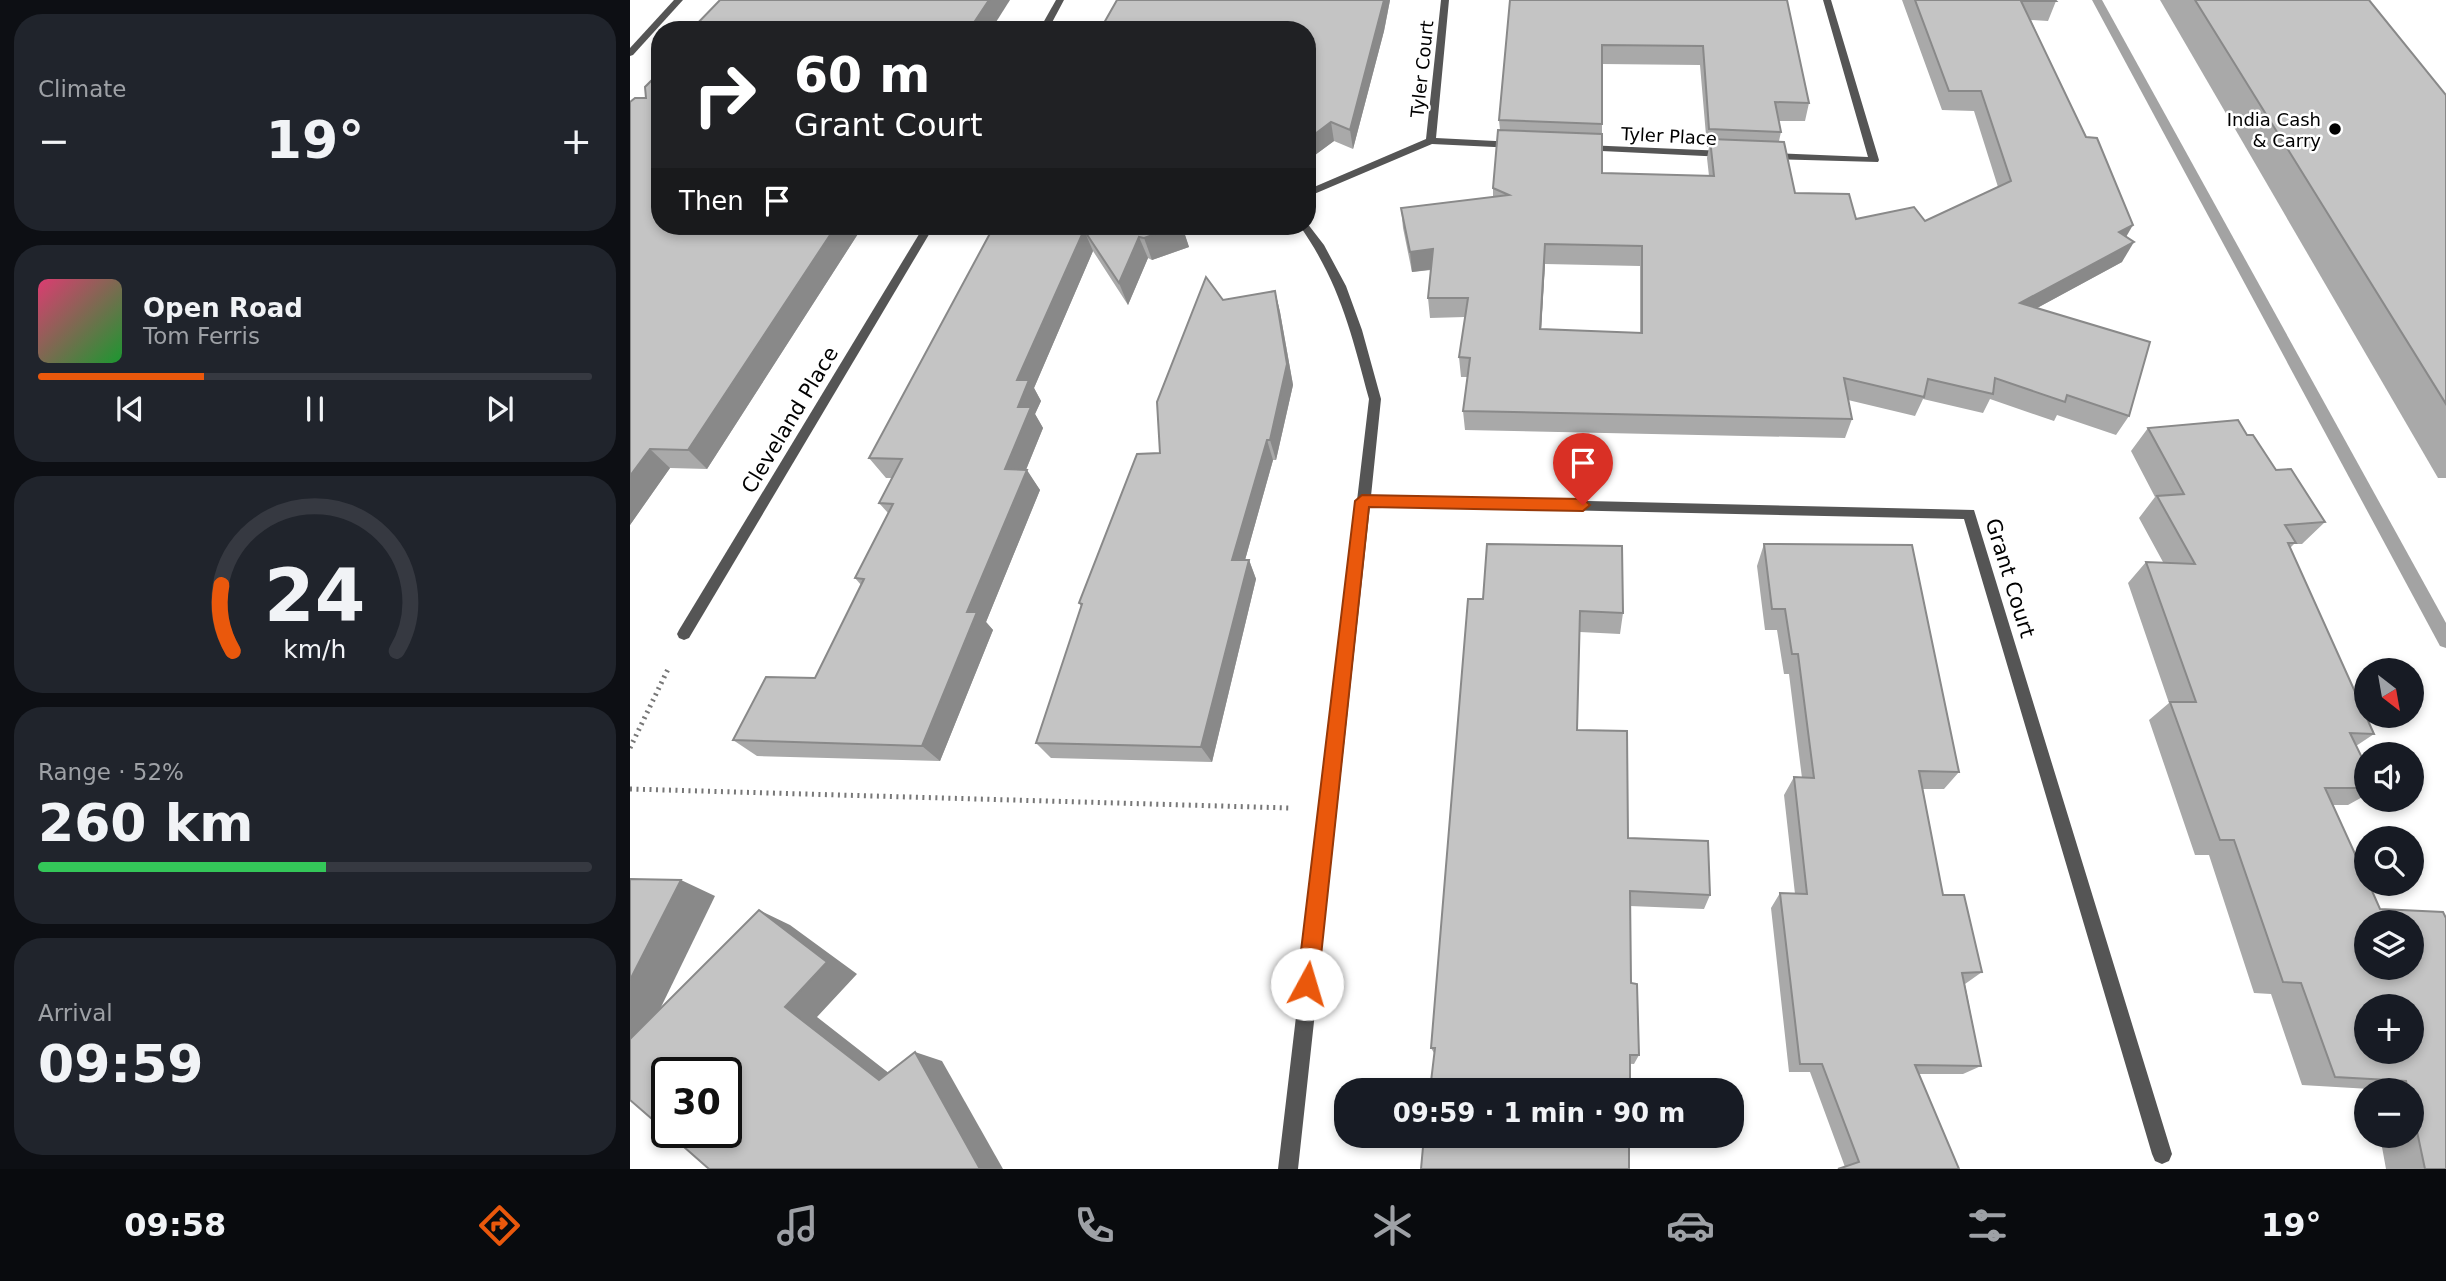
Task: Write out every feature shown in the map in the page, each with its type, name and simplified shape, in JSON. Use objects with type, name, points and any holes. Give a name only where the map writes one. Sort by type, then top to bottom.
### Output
[{"type":"street","points":[[660,21],[679,0]]},
{"type":"street","points":[[1048,21],[1060,0]]},
{"type":"street","name":"Tyler Court","points":[[1431,141],[1445,0]]},
{"type":"street","points":[[1763,156],[1874,160],[1827,0]]},
{"type":"street","points":[[630,53],[651,30]]},
{"type":"street","points":[[1316,190],[1431,141],[1528,145]]},
{"type":"street","name":"Tyler Place","points":[[1569,147],[1735,154]]},
{"type":"street","name":"Cleveland Place","points":[[684,634],[924,235]]},
{"type":"street","points":[[1288,1169],[1375,399],[1350,307],[1325,250],[1312,235]]},
{"type":"street","name":"Grant Court","points":[[1362,501],[1969,514],[2162,1154]]},
{"type":"path","points":[[630,748],[684,634]]},
{"type":"path","points":[[630,789],[1327,809]]},
{"type":"building","points":[[720,0],[989,0],[975,21],[700,21]]},
{"type":"building","points":[[1117,0],[1384,0],[1350,130],[1331,122],[1316,133],[1316,21],[1105,21]]},
{"type":"building","points":[[1510,0],[1787,0],[1809,103],[1775,102],[1781,132],[1709,129],[1703,46],[1602,45],[1602,124],[1499,120]]},
{"type":"building","points":[[1915,0],[2056,1],[2021,1],[2086,137],[2097,138],[2133,225],[2119,232],[2134,242],[2020,303],[2150,342],[2129,416],[2067,395],[2065,402],[1995,378],[1993,394],[1928,379],[1924,397],[1844,378],[1852,419],[1463,411],[1470,358],[1459,357],[1468,298],[1428,298],[1433,249],[1410,252],[1401,208],[1509,195],[1493,188],[1498,130],[1602,134],[1602,173],[1714,176],[1710,139],[1784,142],[1795,193],[1849,194],[1856,219],[1914,207],[1925,221],[2011,181],[1981,91],[1949,91]],"holes":[[[1545,244],[1642,246],[1642,333],[1540,329]]]},
{"type":"building","points":[[2195,0],[2369,0],[2446,95],[2446,404]]},
{"type":"building","points":[[651,81],[651,235],[830,235],[688,450],[650,449],[630,476],[630,102],[635,98],[646,98],[645,87]]},
{"type":"building","points":[[989,235],[1082,235],[1017,380],[1029,380],[1018,407],[1031,407],[1005,469],[1027,470],[967,612],[977,612],[922,746],[733,740],[766,677],[815,678],[864,579],[855,578],[893,504],[879,503],[902,459],[869,458]]},
{"type":"building","points":[[1087,235],[1153,235],[1139,237],[1119,283]]},
{"type":"building","points":[[1206,277],[1223,300],[1275,291],[1287,364],[1270,440],[1267,440],[1232,560],[1249,560],[1201,747],[1036,743],[1082,604],[1079,603],[1137,454],[1160,453],[1157,402]]},
{"type":"building","points":[[2238,420],[2247,435],[2253,435],[2276,470],[2291,469],[2325,522],[2285,525],[2296,543],[2288,543],[2354,690],[2354,728],[2371,728],[2374,734],[2350,733],[2354,742],[2354,788],[2325,788],[2354,852],[2354,896],[2374,896],[2380,909],[2401,910],[2354,910],[2354,980],[2424,980],[2424,911],[2443,912],[2446,918],[2446,1169],[2425,1169],[2421,1148],[2424,1148],[2424,1078],[2335,1077],[2301,983],[2283,982],[2234,840],[2220,840],[2170,702],[2196,702],[2146,562],[2195,564],[2157,496],[2184,494],[2148,428]]},
{"type":"building","points":[[1487,544],[1622,546],[1623,613],[1580,611],[1577,730],[1627,731],[1628,838],[1708,841],[1710,895],[1630,891],[1631,983],[1637,984],[1639,1055],[1630,1055],[1630,1078],[1431,1078],[1435,1048],[1431,1048],[1468,599],[1483,599]]},
{"type":"building","points":[[1764,544],[1912,545],[1959,772],[1919,771],[1943,895],[1964,895],[1982,972],[1962,973],[1981,1066],[1915,1065],[1959,1169],[1838,1169],[1859,1162],[1822,1064],[1800,1064],[1780,893],[1807,894],[1794,777],[1814,778],[1798,654],[1792,654],[1785,609],[1772,609]]},
{"type":"building","points":[[630,879],[681,880],[630,980]]},
{"type":"building","points":[[759,910],[827,962],[785,1007],[879,1080],[915,1052],[980,1169],[709,1169],[685,1148],[742,1148],[742,1057],[651,1057],[651,1118],[630,1100],[630,1039]]},
{"type":"building","points":[[1423,1148],[1629,1148],[1629,1169],[1421,1169]]},
{"type":"waterway","points":[[2097,0],[2446,640]]},
{"type":"place","name":"India Cash & Carry","points":[[2335,129]]},
{"type":"route","points":[[1307,984],[1362,501],[1583,505]]}]
